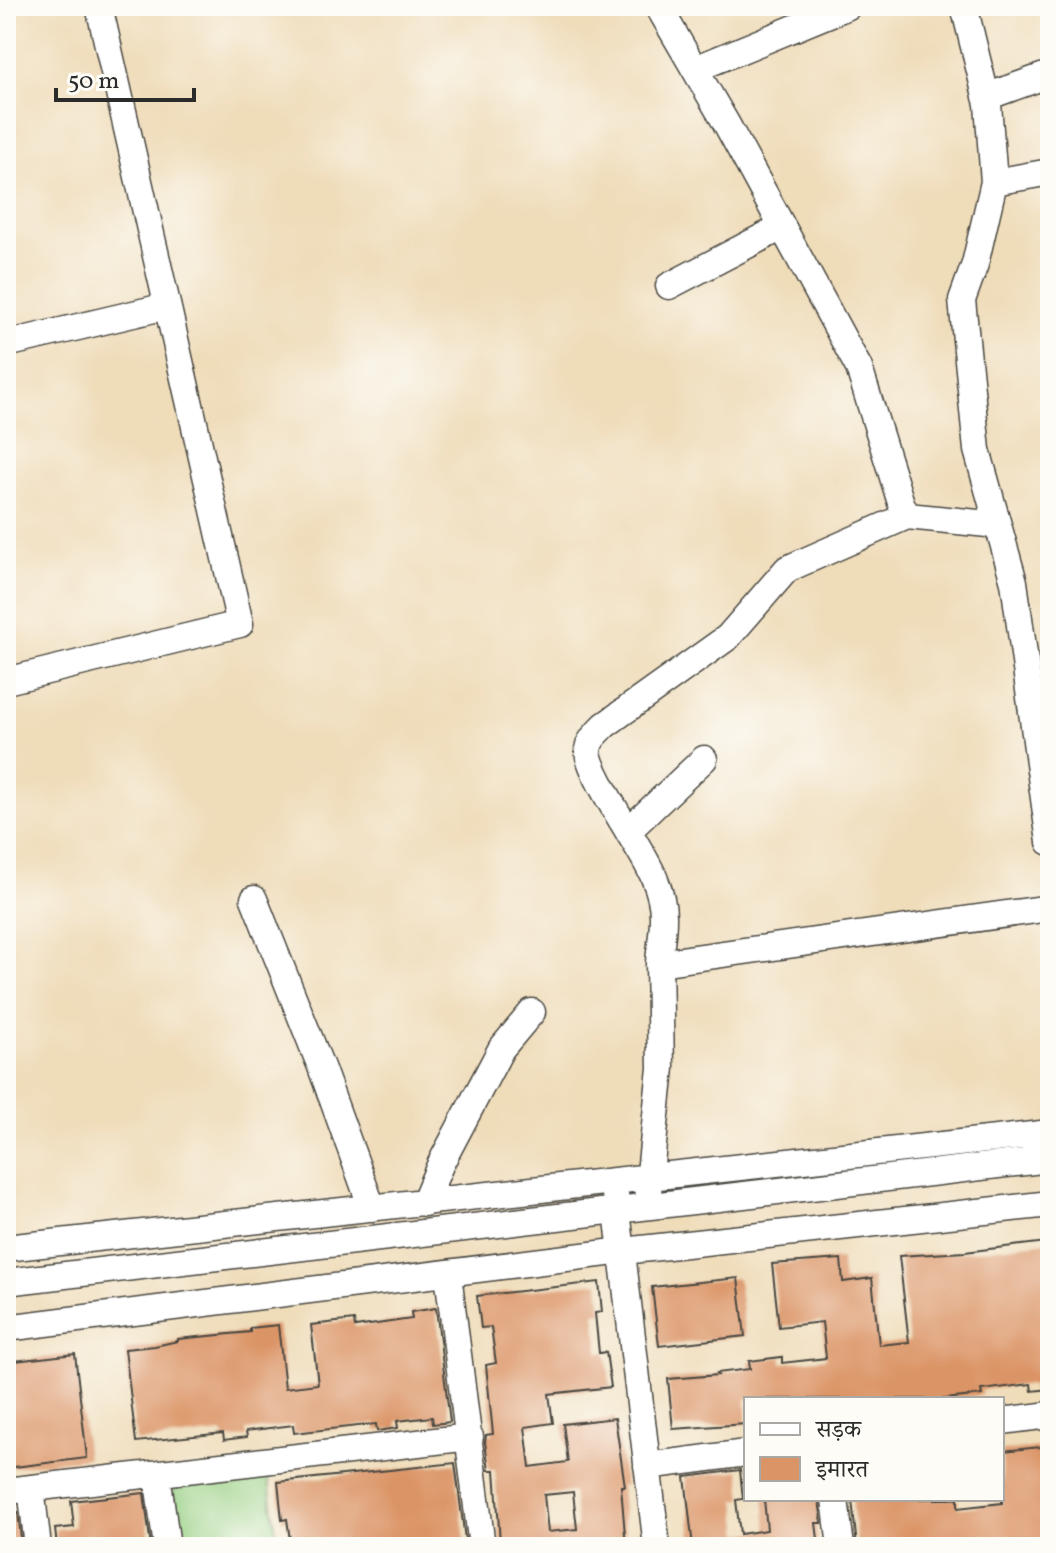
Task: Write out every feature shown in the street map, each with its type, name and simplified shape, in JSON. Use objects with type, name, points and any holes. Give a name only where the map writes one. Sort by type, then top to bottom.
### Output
[{"type":"street","points":[[6,681],[240,624],[99,6]]},
{"type":"street","points":[[658,6],[859,368],[907,516]]},
{"type":"street","points":[[695,69],[848,6]]},
{"type":"street","points":[[964,6],[986,97],[994,182],[975,264],[962,300],[977,450],[1014,582],[1041,711],[1050,842]]},
{"type":"street","points":[[986,97],[1050,74]]},
{"type":"street","points":[[994,182],[1050,172]]},
{"type":"street","points":[[669,286],[782,227]]},
{"type":"street","points":[[6,344],[167,306]]},
{"type":"street","points":[[648,1207],[648,1177],[661,1068],[659,963],[663,916],[652,871],[591,763],[588,748],[599,731],[728,637],[787,569],[907,516],[998,525]]},
{"type":"street","points":[[628,831],[704,759]]},
{"type":"street","points":[[254,899],[321,1067],[372,1208]]},
{"type":"street","points":[[659,963],[1050,908]]},
{"type":"street","points":[[424,1203],[441,1163],[501,1049],[532,1012]]},
{"type":"street","points":[[6,1248],[1050,1133]]},
{"type":"street","points":[[6,1282],[1050,1159]]},
{"type":"street","points":[[613,1182],[657,1547]]},
{"type":"street","points":[[6,1328],[623,1251],[1050,1204]]},
{"type":"street","points":[[448,1274],[482,1547]]},
{"type":"street","points":[[1004,1421],[1050,1415]]},
{"type":"street","points":[[38,1547],[19,1489],[470,1437]]},
{"type":"street","points":[[647,1466],[744,1453]]},
{"type":"street","points":[[157,1474],[167,1547]]},
{"type":"street","points":[[835,1501],[841,1547]]},
{"type":"green space","points":[[268,1475],[278,1547],[181,1547],[173,1488]]},
{"type":"building","points":[[1046,1242],[1050,1277],[1050,1389],[1032,1391],[1031,1384],[981,1390],[982,1395],[964,1397],[744,1397],[744,1424],[673,1429],[668,1379],[750,1369],[749,1361],[782,1357],[782,1363],[826,1358],[822,1322],[779,1327],[772,1264],[841,1259],[843,1282],[872,1278],[879,1345],[909,1342],[899,1256]]},
{"type":"building","points":[[738,1278],[745,1336],[659,1346],[652,1287]]},
{"type":"building","points":[[599,1282],[602,1312],[595,1313],[599,1353],[606,1352],[611,1387],[549,1394],[553,1423],[525,1427],[530,1467],[568,1462],[563,1424],[615,1418],[625,1486],[621,1486],[626,1547],[507,1547],[506,1541],[500,1542],[495,1470],[489,1470],[485,1442],[486,1435],[493,1434],[486,1365],[496,1363],[491,1327],[481,1328],[477,1296]],"holes":[[[573,1492],[577,1529],[548,1532],[544,1495]]]},
{"type":"building","points":[[436,1308],[450,1422],[433,1424],[432,1417],[397,1421],[398,1428],[377,1431],[376,1424],[294,1433],[293,1425],[246,1431],[247,1437],[224,1440],[223,1433],[136,1442],[125,1349],[155,1346],[178,1339],[250,1332],[250,1328],[278,1325],[285,1388],[318,1384],[311,1325],[354,1320],[355,1327],[412,1319],[411,1312]]},
{"type":"building","points":[[75,1354],[87,1458],[6,1468],[6,1362]]},
{"type":"building","points":[[1050,1446],[1050,1547],[976,1547],[976,1542],[947,1547],[857,1547],[852,1501],[958,1501],[958,1508],[1002,1503],[1004,1451]]},
{"type":"building","points":[[455,1463],[466,1547],[291,1547],[287,1519],[282,1520],[278,1482]]},
{"type":"building","points":[[740,1470],[743,1499],[736,1500],[740,1534],[767,1530],[764,1501],[819,1501],[822,1523],[816,1523],[819,1547],[693,1547],[685,1477]]},
{"type":"building","points":[[144,1493],[151,1547],[57,1547],[55,1529],[74,1527],[71,1501]]},
{"type":"building","points":[[18,1512],[22,1547],[6,1547],[6,1513]]}]
